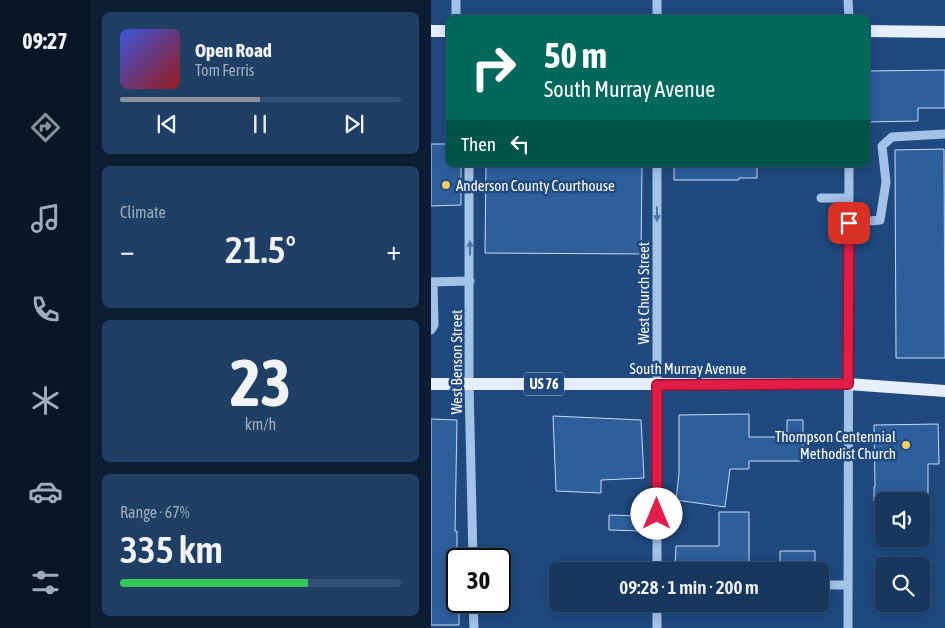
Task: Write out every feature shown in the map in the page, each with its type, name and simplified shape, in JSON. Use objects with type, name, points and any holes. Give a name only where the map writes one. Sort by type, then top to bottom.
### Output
[{"type":"main road","points":[[431,31],[446,31]]},
{"type":"main road","points":[[870,32],[945,32]]},
{"type":"main road","name":"South Murray Avenue","points":[[431,384],[848,384],[945,391]]},
{"type":"street","points":[[456,0],[456,15]]},
{"type":"street","points":[[657,0],[657,15]]},
{"type":"street","points":[[848,0],[849,15]]},
{"type":"street","points":[[849,223],[880,220],[886,182],[882,146],[892,137],[945,134]]},
{"type":"street","name":"West Benson Street","points":[[469,167],[469,384],[473,548]]},
{"type":"street","name":"West Church Street","points":[[657,167],[657,562]]},
{"type":"street","points":[[848,628],[849,167]]},
{"type":"street","points":[[821,198],[849,198]]},
{"type":"street","points":[[431,330],[434,325],[432,282],[470,281]]},
{"type":"street","points":[[829,585],[848,585]]},
{"type":"street","points":[[657,612],[657,628]]},
{"type":"street","points":[[473,613],[474,628]]},
{"type":"building","points":[[945,70],[945,108],[918,108],[918,121],[870,122],[870,71]]},
{"type":"building","name":"Anderson County Courthouse","points":[[431,144],[446,144],[446,167],[461,167],[461,205],[431,206]]},
{"type":"building","points":[[944,149],[945,358],[896,358],[895,150]]},
{"type":"building","points":[[486,167],[642,167],[641,254],[485,253]]},
{"type":"building","points":[[674,167],[757,167],[757,178],[739,178],[739,180],[674,180]]},
{"type":"building","points":[[749,414],[749,437],[787,437],[787,420],[803,420],[803,461],[749,461],[749,469],[730,469],[725,507],[676,500],[679,473],[679,415]]},
{"type":"building","points":[[553,416],[641,420],[644,478],[601,480],[601,493],[556,491]]},
{"type":"building","points":[[431,419],[457,420],[455,531],[457,531],[457,548],[446,548],[446,613],[459,613],[459,625],[431,625]]},
{"type":"building","name":"Thompson Centennial Methodist Church","points":[[938,424],[939,464],[928,464],[928,492],[875,492],[874,501],[874,425]]},
{"type":"building","points":[[719,512],[749,512],[749,562],[675,562],[676,546],[719,546]]},
{"type":"building","points":[[609,515],[643,516],[643,531],[609,530]]},
{"type":"building","points":[[780,551],[815,551],[815,562],[780,562]]},
{"type":"place","name":"Anderson County Courthouse","points":[[446,185]]},
{"type":"place","name":"Thompson Centennial Methodist Church","points":[[906,445]]},
{"type":"route","points":[[657,514],[657,385],[848,384],[849,223]]}]
